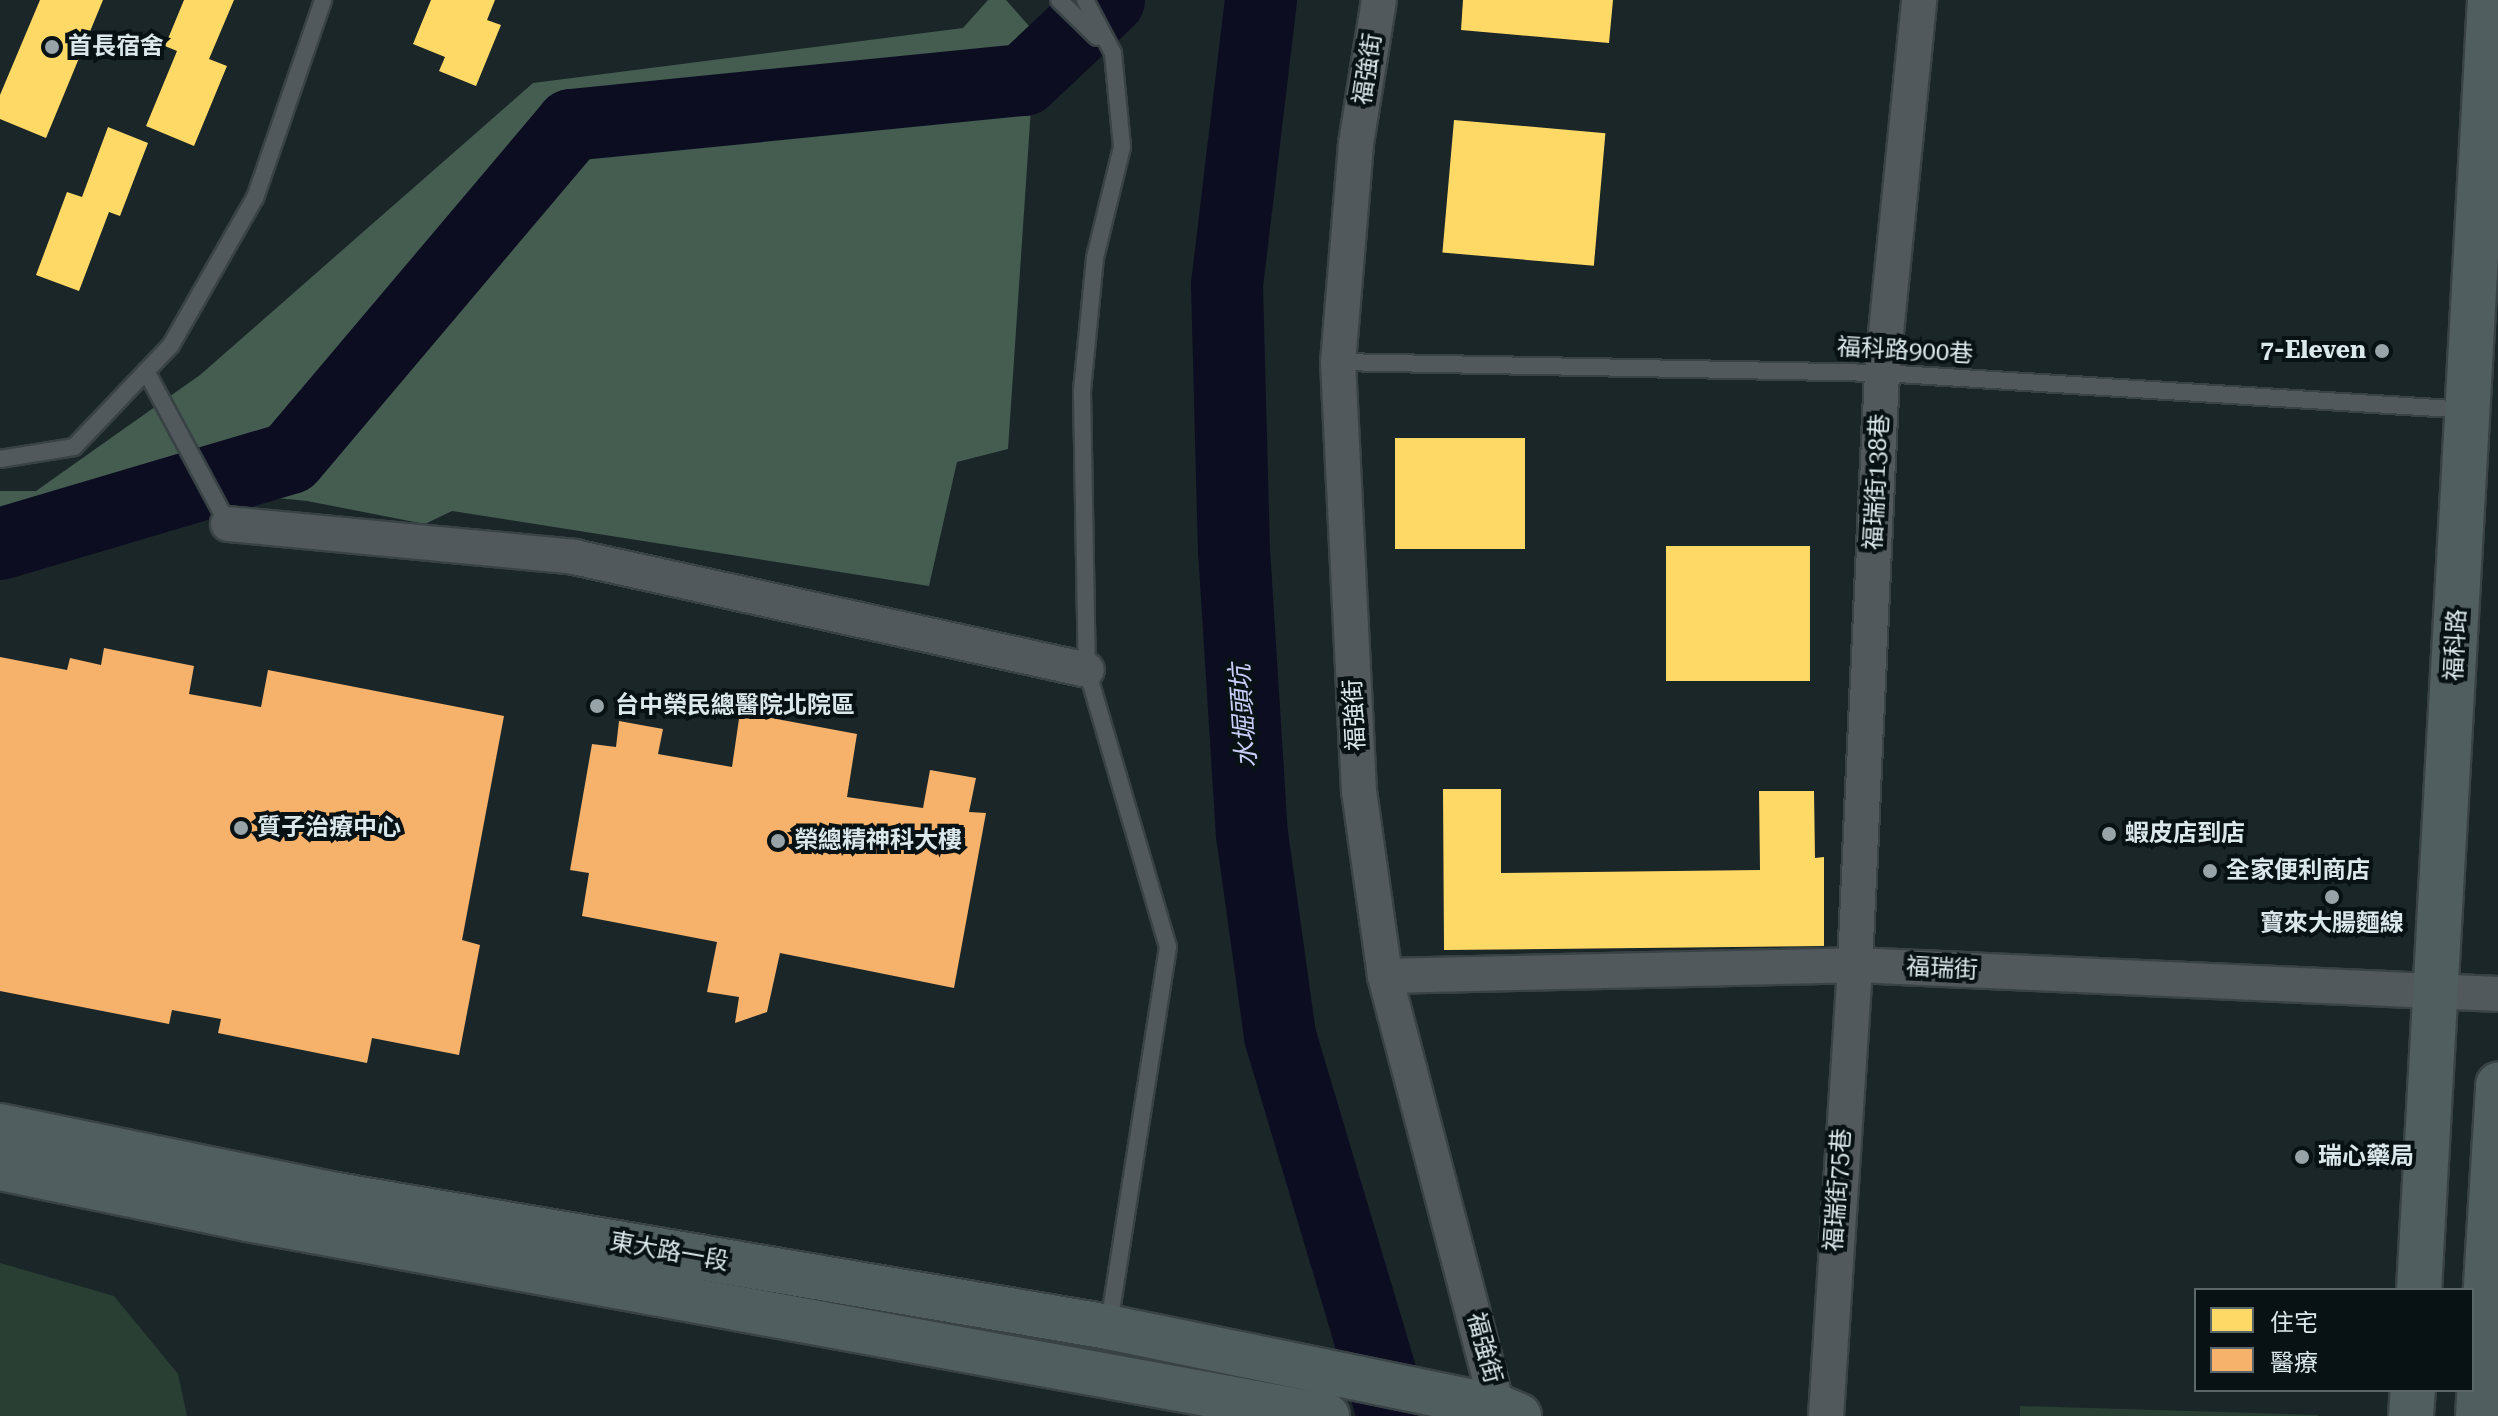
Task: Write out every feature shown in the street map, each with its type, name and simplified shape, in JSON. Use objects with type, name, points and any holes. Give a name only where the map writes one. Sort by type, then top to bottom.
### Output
[{"type":"street","name":"福強街","points":[[1379,0],[1356,144],[1338,362],[1359,791],[1385,976],[1506,1413]]},
{"type":"street","name":"福瑞街138巷","points":[[1855,965],[1882,373],[1919,0]]},
{"type":"street","name":"福科路","points":[[2419,1288],[2490,0]]},
{"type":"street","points":[[228,524],[574,557],[1087,670]]},
{"type":"street","name":"福瑞街","points":[[1385,976],[1855,965],[2498,994]]},
{"type":"street","name":"福瑞街75巷","points":[[1826,1416],[1855,965]]},
{"type":"street","points":[[2478,1416],[2498,1085]]},
{"type":"street","name":"東大路一段","points":[[0,1126],[336,1195],[1108,1327],[1424,1391],[1506,1413]]},
{"type":"street","name":"東大路一段","points":[[0,1168],[248,1219],[1327,1416]]},
{"type":"street","points":[[2411,1416],[2413,1392]]},
{"type":"lane","points":[[0,459],[74,447],[171,345],[255,198],[323,0]]},
{"type":"lane","points":[[1059,0],[1113,53]]},
{"type":"lane","points":[[1085,0],[1113,53],[1122,147],[1095,258],[1082,391],[1087,670],[1168,947],[1108,1327]]},
{"type":"lane","name":"福科路900巷","points":[[1338,362],[1882,373],[2469,411]]},
{"type":"lane","points":[[146,371],[228,524]]},
{"type":"green space","points":[[988,0],[1006,0],[1036,34],[1008,449],[957,462],[929,586],[452,511],[425,524],[307,501],[154,486],[0,514],[0,491],[36,491],[200,375],[533,83],[963,28]]},
{"type":"green space","points":[[0,1263],[114,1296],[178,1374],[187,1416],[0,1416]]},
{"type":"green space","points":[[2020,1406],[2318,1415],[2318,1416],[2020,1416]]},
{"type":"building: 住宅","name":"首長宿舍","points":[[40,0],[103,0],[46,138],[0,119],[0,95]]},
{"type":"building: 住宅","name":"首長宿舍","points":[[184,0],[234,0],[209,59],[227,66],[194,146],[146,126],[177,51],[165,46]]},
{"type":"building: 住宅","points":[[431,0],[495,0],[487,20],[501,25],[476,86],[439,71],[445,57],[413,44]]},
{"type":"building: 住宅","points":[[1463,0],[1613,0],[1609,43],[1461,30]]},
{"type":"building: 住宅","points":[[1454,120],[1605,133],[1594,266],[1442,252]]},
{"type":"building: 住宅","name":"首長宿舍","points":[[108,127],[148,143],[120,216],[109,212],[79,291],[36,275],[67,192],[82,197]]},
{"type":"building: 住宅","points":[[1395,438],[1525,438],[1525,549],[1395,549]]},
{"type":"building: 住宅","points":[[1666,546],[1810,546],[1810,681],[1666,681]]},
{"type":"building: 住宅","points":[[1443,789],[1501,789],[1501,873],[1760,870],[1759,791],[1814,791],[1815,858],[1824,857],[1824,946],[1444,950]]},
{"type":"building: 醫療","name":"質子治療中心","points":[[104,648],[194,666],[189,694],[261,707],[268,670],[504,716],[462,940],[480,945],[459,1055],[372,1038],[367,1063],[218,1033],[221,1019],[172,1010],[169,1024],[0,991],[0,657],[67,670],[70,658],[101,665]]},
{"type":"building: 醫療","name":"榮總精神科大樓","points":[[740,712],[857,734],[847,797],[923,808],[930,770],[976,778],[969,812],[986,813],[954,988],[780,953],[767,1012],[735,1023],[739,997],[707,992],[717,942],[582,916],[589,873],[570,870],[592,744],[616,747],[619,721],[663,729],[658,754],[732,767]]},
{"type":"waterway","points":[[0,544],[290,458],[571,125],[1024,80],[1109,0]]},
{"type":"waterway","name":"水堀頭坑","points":[[1261,0],[1227,285],[1234,550],[1252,834],[1280,1036],[1393,1416]]},
{"type":"place","name":"首長宿舍","points":[[52,47]]},
{"type":"place","name":"7-Eleven","points":[[2382,351]]},
{"type":"place","name":"台中榮民總醫院北院區","points":[[597,706]]},
{"type":"place","name":"質子治療中心","points":[[241,828]]},
{"type":"place","name":"蝦皮店到店","points":[[2109,834]]},
{"type":"place","name":"榮總精神科大樓","points":[[778,841]]},
{"type":"place","name":"全家便利商店","points":[[2210,871]]},
{"type":"place","name":"寶來大腸麵線","points":[[2332,897]]},
{"type":"place","name":"瑞心藥局","points":[[2302,1157]]}]
